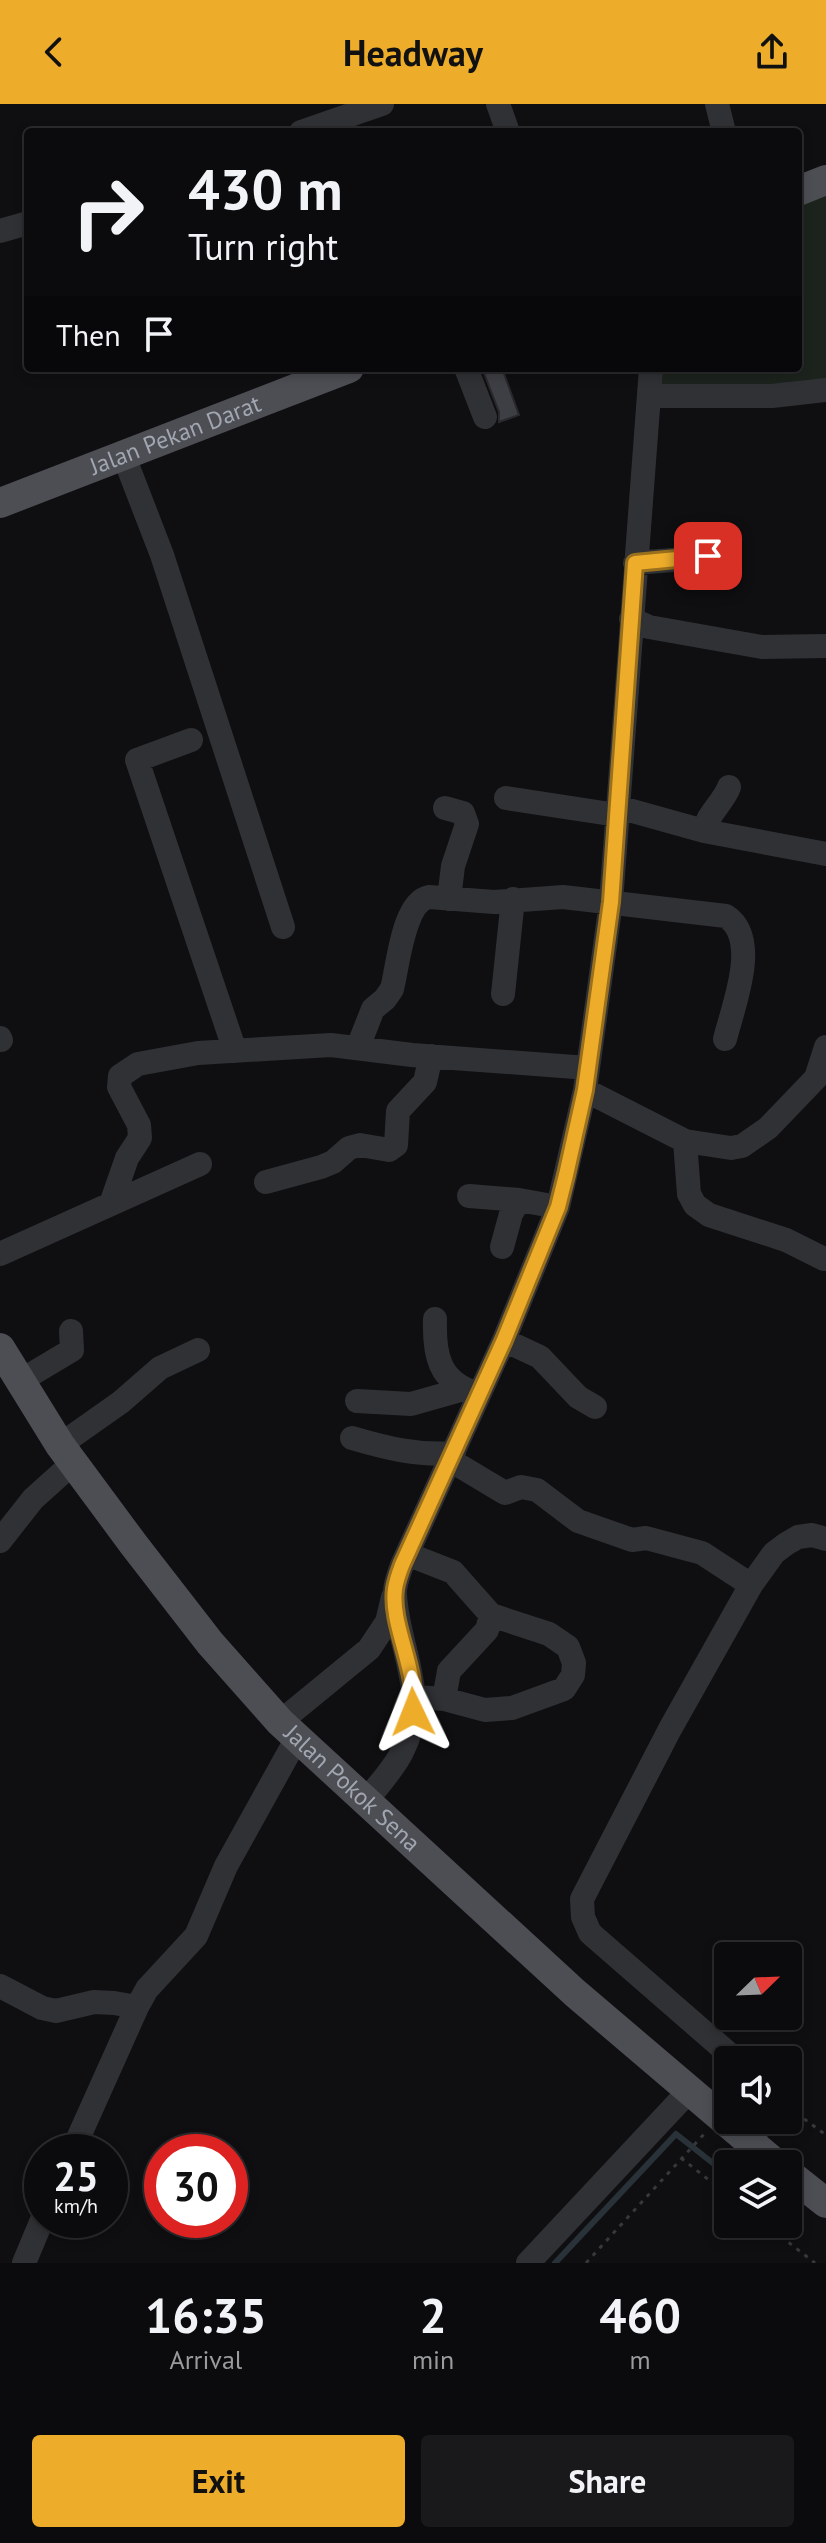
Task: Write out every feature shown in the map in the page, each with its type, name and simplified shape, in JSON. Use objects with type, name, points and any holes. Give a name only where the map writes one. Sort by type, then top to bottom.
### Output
[{"type":"main road","points":[[802,189],[826,180]]},
{"type":"main road","name":"Jalan Pekan Darat","points":[[0,503],[338,372]]},
{"type":"main road","name":"Jalan Pokok Sena","points":[[0,1348],[66,1454],[210,1643],[288,1730],[575,1993],[690,2090],[714,2104]]},
{"type":"main road","points":[[802,2184],[826,2203]]},
{"type":"street","points":[[313,128],[382,104]]},
{"type":"street","points":[[498,104],[507,128]]},
{"type":"street","points":[[717,104],[723,128]]},
{"type":"street","points":[[0,231],[24,224]]},
{"type":"street","points":[[468,372],[485,417]]},
{"type":"street","points":[[80,2134],[147,1989],[196,1936],[288,1730],[369,1649],[387,1622],[407,1554],[452,1456],[471,1392],[504,1340],[558,1207],[586,1079],[611,902],[651,372]]},
{"type":"street","points":[[650,396],[746,397],[826,390]]},
{"type":"street","points":[[123,454],[162,555],[283,927]]},
{"type":"street","points":[[635,563],[723,556]]},
{"type":"street","points":[[631,619],[649,627],[762,647],[826,646]]},
{"type":"street","points":[[191,740],[137,760],[235,1051]]},
{"type":"street","points":[[704,831],[706,822],[729,787]]},
{"type":"street","points":[[506,798],[617,811],[826,854]]},
{"type":"street","points":[[445,808],[463,813],[467,824],[453,866],[449,899]]},
{"type":"street","points":[[358,1047],[373,1009],[392,989],[412,911],[421,899],[494,902],[563,897],[726,916],[734,921],[743,945],[744,965],[725,1039]]},
{"type":"street","points":[[503,994],[513,899]]},
{"type":"street","points":[[112,1201],[127,1158],[140,1138],[139,1125],[119,1087],[120,1076],[138,1064],[198,1053],[283,1046],[358,1047],[431,1056],[586,1079],[685,1141],[731,1148],[742,1146],[768,1128],[821,1081],[826,1047]]},
{"type":"street","points":[[266,1182],[321,1167],[333,1162],[349,1148],[360,1145],[389,1150],[396,1145],[398,1111],[425,1082],[431,1056]]},
{"type":"street","points":[[685,1141],[689,1194],[695,1205],[709,1215],[786,1240],[824,1259]]},
{"type":"street","points":[[0,1254],[200,1164]]},
{"type":"street","points":[[469,1196],[558,1207]]},
{"type":"street","points":[[502,1247],[511,1214],[519,1200]]},
{"type":"street","points":[[435,1319],[434,1351],[444,1370],[471,1392]]},
{"type":"street","points":[[20,1381],[72,1350],[71,1331]]},
{"type":"street","points":[[504,1340],[540,1357],[578,1397],[595,1407]]},
{"type":"street","points":[[0,1541],[66,1454],[160,1368],[198,1350]]},
{"type":"street","points":[[357,1401],[411,1404],[471,1392]]},
{"type":"street","points":[[352,1438],[391,1449],[452,1456],[505,1493],[521,1487],[537,1490],[578,1521],[632,1540],[646,1538],[702,1553],[751,1585]]},
{"type":"street","points":[[720,2046],[590,1933],[583,1917],[582,1899],[670,1729],[751,1585],[774,1553],[786,1544],[798,1537],[812,1535],[826,1539]]},
{"type":"street","points":[[407,1554],[453,1572],[491,1615],[549,1634],[568,1647],[574,1663],[573,1675],[564,1689],[512,1708],[485,1710],[444,1699],[415,1697]]},
{"type":"street","points":[[366,1801],[404,1750],[415,1697],[394,1591]]},
{"type":"street","points":[[444,1699],[449,1671],[487,1630],[491,1615]]},
{"type":"street","points":[[0,1986],[42,2008],[56,2011],[94,2002],[137,2007]]},
{"type":"street","points":[[528,2263],[690,2090]]},
{"type":"street","points":[[24,2263],[34,2238]]},
{"type":"path","points":[[802,2117],[826,2135]]},
{"type":"path","points":[[586,2263],[704,2134]]},
{"type":"path","points":[[681,2158],[714,2184]]},
{"type":"path","points":[[783,2238],[815,2263]]},
{"type":"shaded area","points":[[826,194],[826,383],[660,390],[661,372],[802,372],[802,204]]},
{"type":"building","points":[[484,372],[503,372],[519,415],[499,422],[499,412]]},
{"type":"waterway","points":[[555,2263],[676,2134],[714,2164]]},
{"type":"route","points":[[413,1712],[413,1679],[394,1591],[402,1565],[504,1340],[558,1207],[585,1090],[611,902],[635,563],[708,556]]}]
